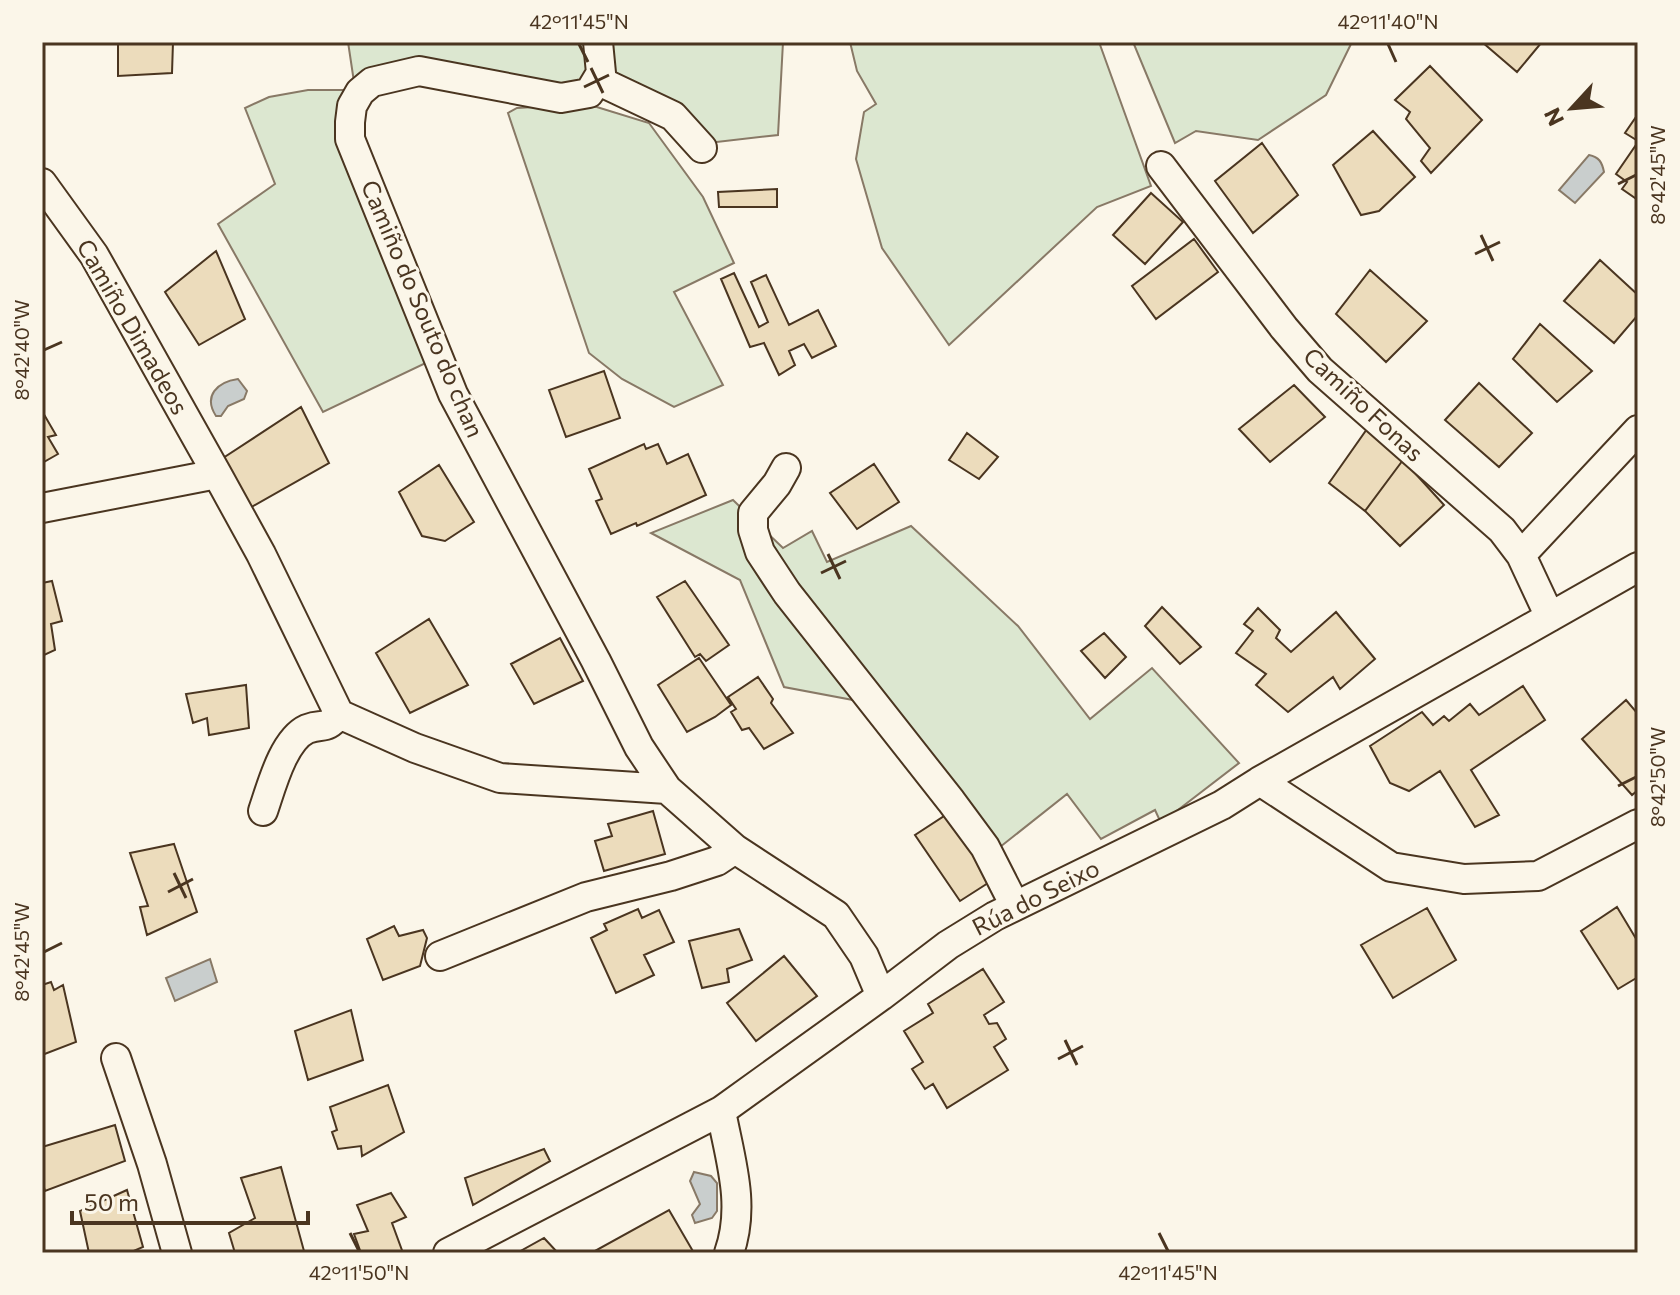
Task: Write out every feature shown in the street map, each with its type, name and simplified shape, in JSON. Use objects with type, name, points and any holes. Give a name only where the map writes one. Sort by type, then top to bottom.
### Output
[{"type":"street","points":[[598,42],[601,73],[597,80],[673,116],[702,148]]},
{"type":"street","name":"Camiño do Souto do chan","points":[[597,80],[589,93],[561,98],[419,71],[372,82],[360,92],[352,106],[350,139],[453,394],[590,648],[639,747],[667,789],[735,849],[836,915],[864,956],[881,996]]},
{"type":"street","name":"Camiño Fonas","points":[[1161,166],[1284,328],[1320,370],[1502,530],[1521,555],[1550,617]]},
{"type":"street","name":"Camiño Dimadeos","points":[[42,183],[94,255],[217,474],[261,554],[339,714]]},
{"type":"street","points":[[1521,555],[1638,430]]},
{"type":"street","points":[[786,468],[753,513],[753,530],[760,552],[787,593],[985,847],[1015,906]]},
{"type":"street","points":[[42,508],[217,474]]},
{"type":"street","name":"Rúa do Seixo","points":[[448,1253],[721,1111],[948,945],[995,916],[1222,805],[1638,567]]},
{"type":"street","points":[[263,811],[288,746],[305,730],[330,725],[339,714],[415,748],[500,778],[667,789]]},
{"type":"street","points":[[1260,781],[1391,867],[1464,879],[1538,876],[1638,824]]},
{"type":"street","points":[[440,956],[586,897],[671,876],[717,861],[735,849]]},
{"type":"street","points":[[116,1058],[152,1164],[177,1253]]},
{"type":"street","points":[[721,1111],[738,1205],[729,1253]]},
{"type":"green space","points":[[348,42],[588,42],[592,76],[567,89],[354,82]]},
{"type":"green space","points":[[603,42],[783,42],[778,135],[708,143],[607,76]]},
{"type":"green space","points":[[850,42],[1099,42],[1151,186],[1097,207],[949,345],[882,248],[856,159],[864,112],[876,104],[857,71]]},
{"type":"green space","points":[[1133,42],[1352,42],[1326,95],[1258,140],[1196,131],[1175,143]]},
{"type":"green space","points":[[308,90],[345,90],[340,116],[430,361],[323,412],[218,224],[275,184],[245,108],[269,97]]},
{"type":"green space","points":[[587,104],[649,123],[703,197],[734,263],[674,292],[723,385],[674,407],[622,379],[589,353],[508,113],[517,108]]},
{"type":"green space","points":[[733,500],[783,548],[812,531],[827,562],[911,526],[1018,626],[1090,719],[1152,668],[1239,763],[1161,823],[1155,810],[1101,839],[1067,794],[995,851],[858,701],[784,687],[740,580],[651,533]]},
{"type":"shaded area","points":[[1589,155],[1600,160],[1604,172],[1575,203],[1559,190]]},
{"type":"shaded area","points":[[238,379],[247,391],[244,399],[228,406],[221,416],[216,416],[211,402],[214,391],[224,383]]},
{"type":"shaded area","points":[[210,959],[217,982],[175,1001],[166,978]]},
{"type":"shaded area","points":[[694,1172],[711,1176],[717,1183],[717,1211],[712,1218],[695,1223],[692,1215],[700,1204],[690,1181]]},
{"type":"building","points":[[118,42],[173,42],[172,73],[118,76]]},
{"type":"building","points":[[1482,42],[1542,42],[1517,72]]},
{"type":"building","points":[[1430,66],[1482,120],[1431,173],[1421,161],[1430,148],[1406,119],[1410,112],[1395,100]]},
{"type":"building","points":[[1638,114],[1638,141],[1625,133]]},
{"type":"building","points":[[1373,131],[1415,177],[1379,211],[1361,215],[1333,165]]},
{"type":"building","points":[[1638,142],[1638,200],[1622,189],[1627,182],[1616,174]]},
{"type":"building","points":[[1262,143],[1298,195],[1253,233],[1215,181]]},
{"type":"building","points":[[777,189],[777,207],[719,207],[718,192]]},
{"type":"building","points":[[1151,193],[1183,222],[1145,264],[1113,235]]},
{"type":"building","points":[[1194,239],[1218,272],[1156,319],[1132,286]]},
{"type":"building","points":[[216,251],[245,319],[199,345],[165,292]]},
{"type":"building","points":[[1600,260],[1638,295],[1638,315],[1614,343],[1564,301]]},
{"type":"building","points":[[1370,270],[1427,321],[1386,362],[1336,314]]},
{"type":"building","points":[[734,273],[759,327],[768,322],[751,282],[766,275],[789,325],[818,310],[836,346],[812,358],[804,344],[789,351],[795,365],[779,375],[764,343],[750,347],[721,279]]},
{"type":"building","points":[[1540,324],[1592,371],[1557,402],[1513,359]]},
{"type":"building","points":[[604,371],[620,418],[566,437],[549,390]]},
{"type":"building","points":[[1479,383],[1532,433],[1499,467],[1445,420]]},
{"type":"building","points":[[1294,385],[1325,417],[1270,462],[1239,429]]},
{"type":"building","points":[[301,407],[329,463],[248,509],[220,460]]},
{"type":"building","points":[[42,411],[56,435],[48,437],[58,454],[42,463]]},
{"type":"building","points":[[1367,429],[1403,460],[1365,511],[1329,483]]},
{"type":"building","points":[[967,433],[998,457],[979,479],[949,460]]},
{"type":"building","points":[[644,444],[646,449],[658,444],[667,464],[688,454],[706,495],[637,526],[636,523],[611,534],[596,501],[602,499],[589,469]]},
{"type":"building","points":[[1403,460],[1444,505],[1400,546],[1365,511]]},
{"type":"building","points":[[874,464],[899,502],[857,529],[830,493]]},
{"type":"building","points":[[439,465],[474,522],[445,541],[422,536],[399,492]]},
{"type":"building","points":[[52,581],[62,621],[51,624],[55,650],[42,656],[42,583]]},
{"type":"building","points":[[685,581],[729,645],[706,661],[700,654],[695,657],[657,597]]},
{"type":"building","points":[[1162,607],[1201,647],[1180,664],[1145,626]]},
{"type":"building","points":[[1258,608],[1280,630],[1276,638],[1291,652],[1336,612],[1375,659],[1340,689],[1333,677],[1288,712],[1256,685],[1266,674],[1236,653],[1253,631],[1244,624]]},
{"type":"building","points":[[429,619],[468,685],[410,713],[376,653]]},
{"type":"building","points":[[1104,633],[1126,657],[1105,678],[1081,651]]},
{"type":"building","points":[[560,638],[583,681],[534,704],[511,664]]},
{"type":"building","points":[[699,658],[731,705],[687,732],[658,685]]},
{"type":"building","points":[[758,677],[773,699],[771,703],[793,733],[764,749],[749,728],[742,730],[731,712],[736,709],[728,697]]},
{"type":"building","points":[[246,685],[249,728],[209,735],[207,718],[193,723],[186,694]]},
{"type":"building","points":[[1523,686],[1545,720],[1471,770],[1499,815],[1475,827],[1440,771],[1409,791],[1390,783],[1370,746],[1422,712],[1433,725],[1444,716],[1449,721],[1470,704],[1479,715]]},
{"type":"building","points":[[1626,700],[1638,714],[1638,790],[1632,795],[1582,739]]},
{"type":"building","points":[[955,809],[999,876],[960,901],[915,835]]},
{"type":"building","points":[[653,811],[665,854],[604,871],[595,841],[612,836],[608,824]]},
{"type":"building","points":[[174,844],[197,912],[147,935],[140,907],[148,906],[130,853]]},
{"type":"building","points":[[1617,907],[1638,942],[1638,977],[1618,989],[1581,931]]},
{"type":"building","points":[[1427,908],[1456,960],[1393,998],[1361,945]]},
{"type":"building","points":[[638,909],[642,918],[659,910],[674,942],[644,955],[654,975],[616,993],[591,938],[607,930],[604,924]]},
{"type":"building","points":[[394,926],[399,936],[423,930],[427,938],[420,966],[383,980],[367,939]]},
{"type":"building","points":[[739,929],[752,960],[727,969],[729,982],[702,988],[689,941]]},
{"type":"building","points":[[784,956],[817,996],[756,1041],[727,1003]]},
{"type":"building","points":[[983,969],[1004,1002],[984,1015],[989,1024],[997,1023],[1006,1039],[994,1047],[1008,1070],[947,1108],[933,1084],[925,1089],[912,1069],[923,1062],[904,1031],[933,1013],[928,1004]]},
{"type":"building","points":[[51,982],[54,990],[63,985],[76,1042],[42,1055],[42,985]]},
{"type":"building","points":[[351,1010],[363,1060],[308,1080],[295,1031]]},
{"type":"building","points":[[388,1085],[404,1132],[362,1156],[361,1146],[338,1149],[332,1132],[337,1130],[330,1107]]},
{"type":"building","points":[[115,1125],[125,1161],[45,1191],[42,1147]]},
{"type":"building","points":[[544,1149],[550,1161],[473,1205],[465,1178]]},
{"type":"building","points":[[281,1167],[304,1251],[235,1253],[229,1233],[255,1218],[241,1178]]},
{"type":"building","points":[[127,1190],[143,1247],[129,1253],[89,1253],[80,1211]]},
{"type":"building","points":[[391,1193],[406,1217],[392,1223],[403,1253],[361,1253],[354,1234],[368,1231],[357,1205]]},
{"type":"building","points":[[669,1210],[694,1253],[593,1252]]},
{"type":"building","points":[[544,1238],[558,1253],[517,1253]]}]
